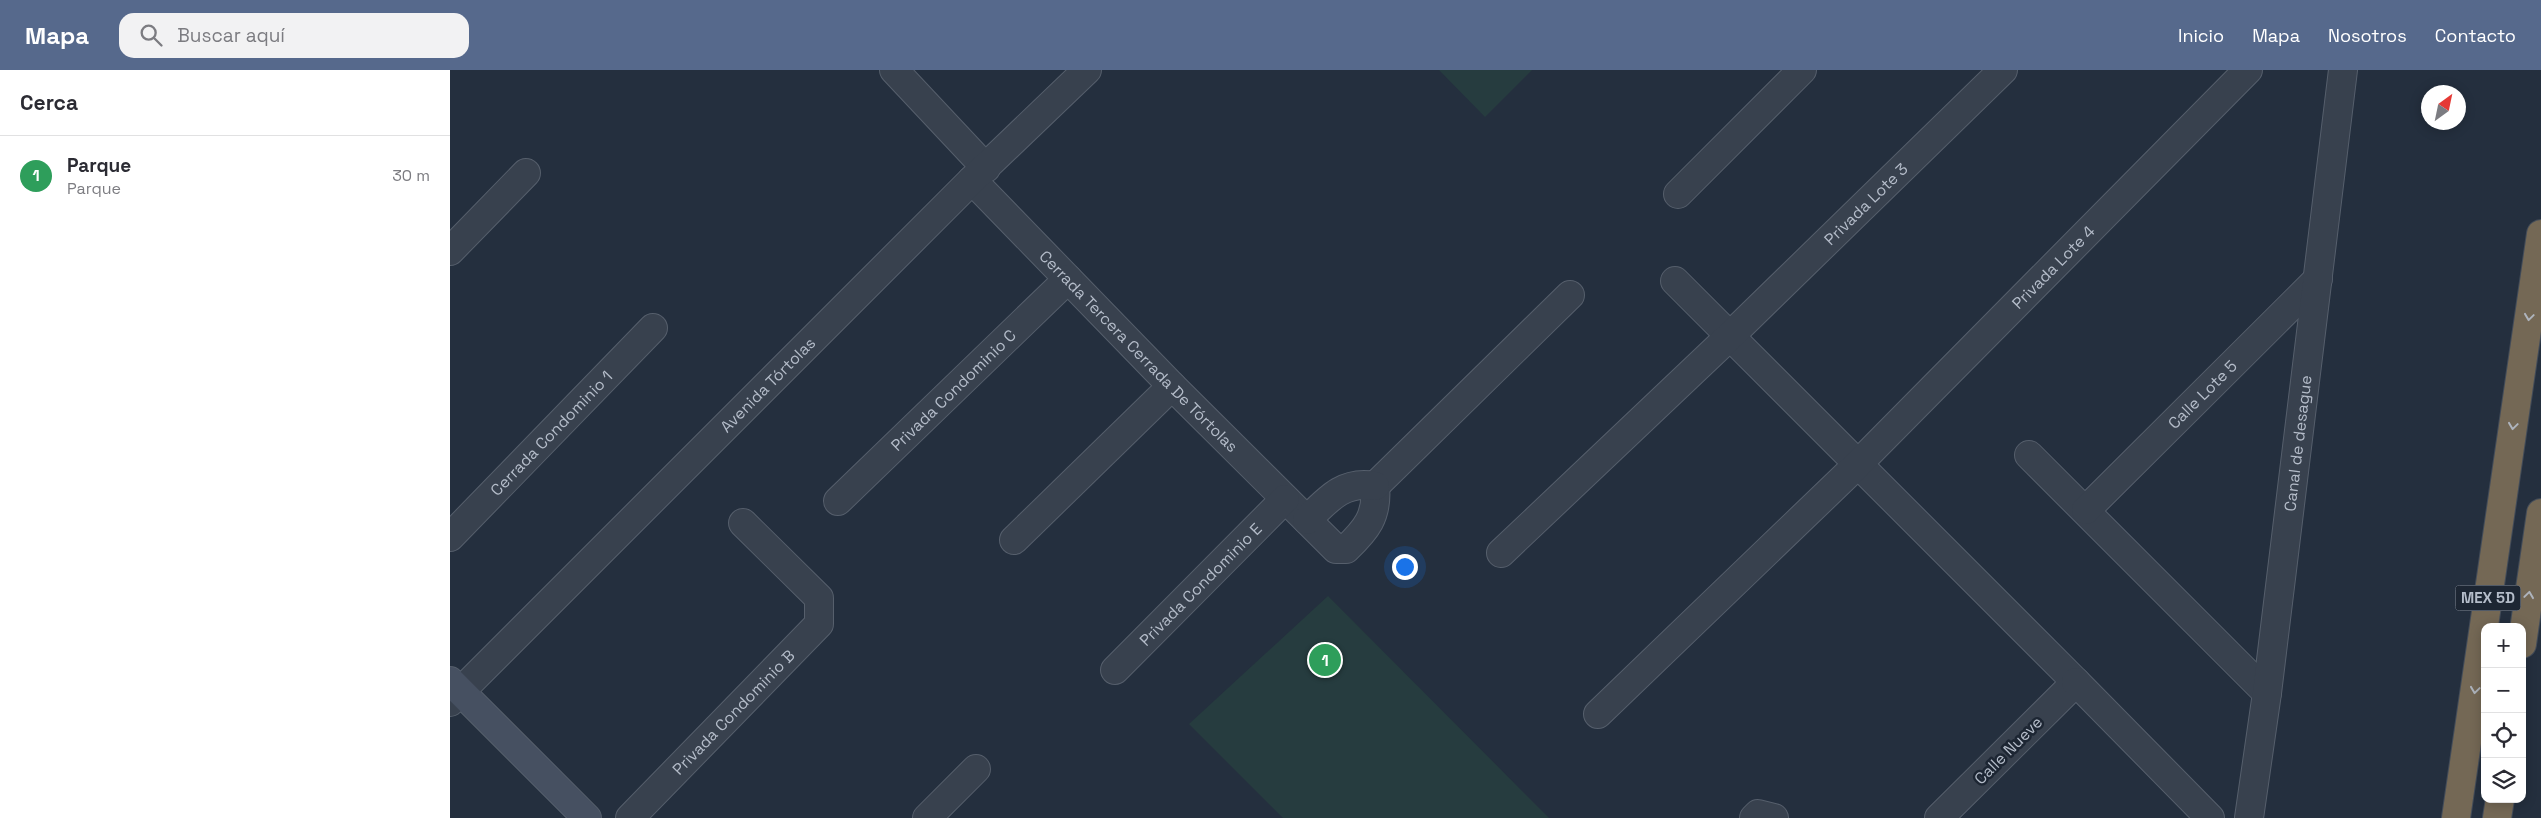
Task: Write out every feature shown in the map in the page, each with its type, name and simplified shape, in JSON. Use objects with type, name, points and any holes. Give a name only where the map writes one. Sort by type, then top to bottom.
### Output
[{"type":"highway","name":"MEX 5D","points":[[2456,818],[2541,234]]},
{"type":"highway","name":"MEX 5D","points":[[2525,623],[2541,513]]},
{"type":"highway","points":[[2497,818],[2499,803]]},
{"type":"main road","points":[[454,692],[587,818]]},
{"type":"street","name":"Cerrada Tercera Cerrada De Tórtolas","points":[[894,70],[1068,279],[1172,386],[1336,549],[1346,549],[1361,534],[1377,505],[1375,486]]},
{"type":"street","name":"Avenida Tórtolas","points":[[454,692],[979,174],[1087,70]]},
{"type":"street","points":[[1678,194],[1802,70]]},
{"type":"street","name":"Privada Lote 3","points":[[1501,553],[1729,336],[2003,70]]},
{"type":"street","name":"Privada Lote 4","points":[[1598,714],[1857,465],[2248,70]]},
{"type":"street","name":"Canal de desague","points":[[2249,818],[2267,693],[2344,70]]},
{"type":"street","points":[[450,252],[526,173]]},
{"type":"street","name":"Privada Condominio C","points":[[838,501],[1068,279]]},
{"type":"street","name":"Calle Lote 5","points":[[2086,510],[2318,279]]},
{"type":"street","points":[[1675,281],[2210,818]]},
{"type":"street","points":[[1307,520],[1328,499],[1349,486],[1361,483],[1375,486],[1570,295]]},
{"type":"street","name":"Cerrada Condominio 1","points":[[450,538],[654,328]]},
{"type":"street","points":[[1014,540],[1172,386]]},
{"type":"street","points":[[2030,456],[2267,693]]},
{"type":"street","name":"Privada Condominio E","points":[[1116,670],[1285,499]]},
{"type":"street","name":"Privada Condominio B","points":[[630,818],[819,624],[819,598],[743,522]]},
{"type":"street","name":"Calle Nueve","points":[[1940,818],[2076,682]]},
{"type":"street","points":[[927,818],[976,769]]},
{"type":"street","points":[[1754,818],[1758,814],[1774,818]]},
{"type":"green space","points":[[1439,70],[1532,70],[1485,117]]},
{"type":"green space","points":[[1328,596],[1549,818],[1283,818],[1189,724]]},
{"type":"place","name":"Parque","points":[[1325,660]]}]
